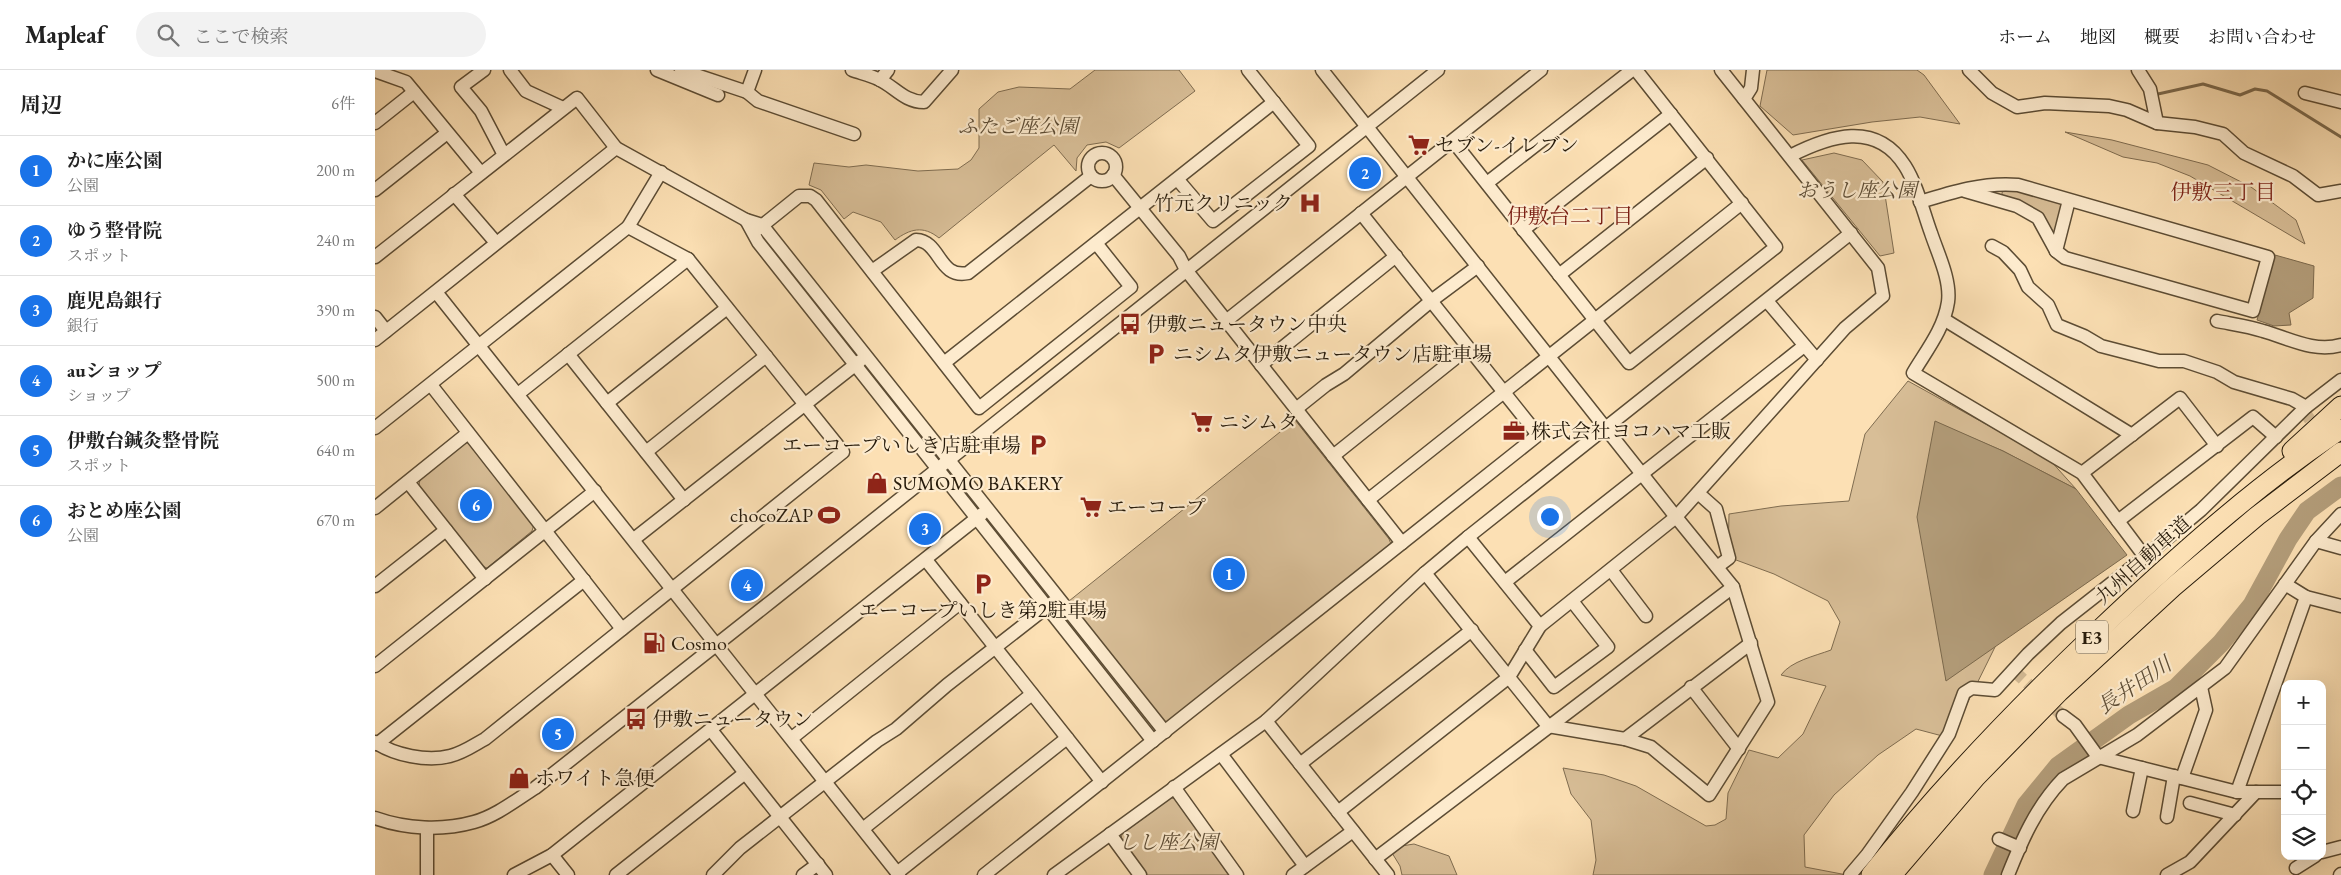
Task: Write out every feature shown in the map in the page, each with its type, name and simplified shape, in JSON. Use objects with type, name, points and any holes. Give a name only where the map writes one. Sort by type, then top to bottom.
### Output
[{"type":"highway","points":[[2192,544],[2341,406]]},
{"type":"highway","name":"九州自動車道","points":[[1871,875],[1964,766],[2031,695],[2192,544],[2299,457],[2341,429]]},
{"type":"highway","name":"九州自動車道","points":[[1892,875],[1976,777],[2059,692],[2173,587],[2257,516],[2341,452]]},
{"type":"highway","points":[[2257,516],[2341,462]]},
{"type":"street","points":[[484,70],[461,87],[481,112],[504,155]]},
{"type":"street","points":[[510,70],[526,91],[563,108]]},
{"type":"street","points":[[657,70],[718,95]]},
{"type":"street","points":[[681,70],[747,92],[758,101],[854,134]]},
{"type":"street","points":[[747,92],[755,70]]},
{"type":"street","points":[[852,70],[884,75],[895,92],[917,102],[924,102],[952,70]]},
{"type":"street","points":[[1178,180],[1213,221],[1309,146],[1248,70]]},
{"type":"street","points":[[1322,70],[1733,587],[1768,702],[1709,796],[1651,746],[1625,738],[1548,726],[1425,573]]},
{"type":"street","points":[[375,818],[387,822],[427,828],[475,822],[511,804],[535,788],[938,470],[1438,70]]},
{"type":"street","points":[[1226,321],[1541,70]]},
{"type":"street","points":[[1453,141],[1629,363],[1776,247],[1707,158],[1634,70],[1487,183]]},
{"type":"street","points":[[1338,812],[1509,676],[1540,626],[1676,517],[1845,328],[1883,296],[1878,268],[1721,70]]},
{"type":"street","points":[[1744,99],[1751,88],[1753,70]]},
{"type":"street","points":[[1969,70],[1992,93],[2017,107],[2045,103],[2109,106],[2127,110],[2157,123],[2195,127],[2223,134],[2244,153],[2293,176],[2318,195],[2341,191]]},
{"type":"street","points":[[2138,70],[2150,89],[2157,123]]},
{"type":"street","points":[[375,71],[406,82],[481,173]]},
{"type":"street","points":[[375,123],[414,92]]},
{"type":"street","points":[[2305,93],[2341,102]]},
{"type":"street","points":[[375,257],[577,98],[616,148],[746,220],[762,225],[1165,732]]},
{"type":"street","points":[[944,363],[1178,180],[1274,102]]},
{"type":"street","points":[[1523,230],[1671,114]]},
{"type":"street","points":[[375,190],[447,133]]},
{"type":"street","points":[[1790,156],[1831,138],[1861,136],[1880,143],[1905,166],[1920,202],[1948,287],[1945,320],[1913,373],[2083,473],[2145,557]]},
{"type":"street","points":[[375,340],[616,148]]},
{"type":"street","points":[[1105,153],[1114,158],[1116,168],[1110,178],[1098,181],[1091,176],[1088,171],[1089,161],[1092,157],[1105,153]]},
{"type":"street","points":[[1559,275],[1707,158]]},
{"type":"street","points":[[375,428],[628,227],[661,172]]},
{"type":"street","points":[[873,271],[916,240],[927,243],[950,271],[956,274],[968,273],[1091,176]]},
{"type":"street","points":[[1110,178],[1138,211],[1173,260],[1186,270],[1401,543]]},
{"type":"street","points":[[1920,202],[1960,190],[2000,183],[2018,184],[2268,257],[2253,311],[2065,258],[2055,251],[2038,218],[2017,206],[1960,190]]},
{"type":"street","points":[[454,194],[492,238]]},
{"type":"street","points":[[752,234],[799,196],[810,196],[816,200],[979,408],[1131,287],[1096,244]]},
{"type":"street","points":[[2055,251],[2069,200]]},
{"type":"street","points":[[1368,500],[1741,202]]},
{"type":"street","points":[[984,875],[1538,435],[1361,213]]},
{"type":"street","points":[[746,220],[752,234],[855,366],[1153,741]]},
{"type":"street","points":[[376,743],[417,758],[449,757],[485,739],[843,452],[688,259],[628,227]]},
{"type":"street","points":[[1062,873],[1110,834],[1266,721],[1425,573],[1851,233]]},
{"type":"street","points":[[1993,246],[2003,252],[2020,270],[2028,287],[2048,305],[2057,325],[2084,336],[2101,346],[2159,361],[2184,361],[2217,372],[2235,382],[2292,399],[2306,407]]},
{"type":"street","points":[[1261,365],[1396,256]]},
{"type":"street","points":[[518,394],[688,259]]},
{"type":"street","points":[[1296,410],[1326,385],[1344,374],[1379,347],[1431,301],[1478,266]]},
{"type":"street","points":[[436,292],[673,588],[898,874],[1067,738]]},
{"type":"street","points":[[1767,301],[1817,360]]},
{"type":"street","points":[[607,403],[727,308]]},
{"type":"street","points":[[375,316],[386,331]]},
{"type":"street","points":[[1945,320],[2132,435]]},
{"type":"street","points":[[2217,321],[2262,330],[2311,347],[2334,347],[2341,345]]},
{"type":"street","points":[[1505,582],[1804,346]]},
{"type":"street","points":[[1333,456],[1468,348]]},
{"type":"street","points":[[568,354],[684,500]]},
{"type":"street","points":[[646,452],[766,356]]},
{"type":"street","points":[[634,539],[867,356]]},
{"type":"street","points":[[1850,875],[1867,855],[1912,792],[1949,734],[1964,693],[1972,688],[1995,690],[2028,654],[2061,623],[2145,557],[2227,485],[2306,407],[2341,380]]},
{"type":"street","points":[[431,385],[622,629]]},
{"type":"street","points":[[2083,473],[2179,398],[2217,446]]},
{"type":"street","points":[[2118,521],[2253,417],[2275,437]]},
{"type":"street","points":[[375,508],[469,433]]},
{"type":"street","points":[[408,482],[485,579]]},
{"type":"street","points":[[375,666],[595,491]]},
{"type":"street","points":[[1698,493],[1716,509],[1727,549],[1729,558],[1717,567]]},
{"type":"street","points":[[514,875],[552,855],[988,510]]},
{"type":"street","points":[[2007,875],[2037,812],[2056,786],[2096,755],[2137,734],[2201,687],[2230,662],[2316,541],[2341,514]]},
{"type":"street","points":[[375,586],[446,530]]},
{"type":"street","points":[[1469,537],[1540,626]]},
{"type":"street","points":[[2316,541],[2341,548]]},
{"type":"street","points":[[926,560],[1101,782]]},
{"type":"street","points":[[1611,570],[1645,616]]},
{"type":"street","points":[[376,743],[584,580]]},
{"type":"street","points":[[2285,584],[2306,597],[2341,606]]},
{"type":"street","points":[[1375,859],[1733,587]]},
{"type":"street","points":[[2237,792],[2306,597]]},
{"type":"street","points":[[713,875],[741,848],[877,741],[896,729],[1057,598]]},
{"type":"street","points":[[1525,650],[1554,687],[1608,646],[1572,601]]},
{"type":"street","points":[[792,738],[960,603]]},
{"type":"street","points":[[1300,764],[1472,630]]},
{"type":"street","points":[[1625,738],[1751,643]]},
{"type":"street","points":[[1691,687],[1739,749]]},
{"type":"street","points":[[2167,817],[2178,777],[2206,710],[2201,687]]},
{"type":"street","points":[[863,828],[1032,694]]},
{"type":"street","points":[[2063,716],[2075,725],[2096,755],[2237,792],[2281,792]]},
{"type":"street","points":[[1266,721],[1388,875]]},
{"type":"street","points":[[711,730],[826,875]]},
{"type":"street","points":[[1221,754],[1305,866]]},
{"type":"street","points":[[2133,811],[2142,768]]},
{"type":"street","points":[[616,875],[745,773]]},
{"type":"street","points":[[1174,787],[1237,875]]},
{"type":"street","points":[[2167,875],[2190,862],[2257,792]]},
{"type":"street","points":[[2190,803],[2235,815]]},
{"type":"street","points":[[427,828],[427,875]]},
{"type":"street","points":[[1293,875],[1353,831]]},
{"type":"street","points":[[1110,834],[1140,875]]},
{"type":"street","points":[[1999,839],[2020,848]]},
{"type":"street","points":[[2326,851],[2341,847]]},
{"type":"street","points":[[552,855],[568,875]]},
{"type":"street","points":[[2300,860],[2296,868],[2309,860]]},
{"type":"street","points":[[803,875],[817,864]]},
{"type":"green space","name":"ふたご座公園","points":[[1095,70],[1179,70],[1195,91],[1119,148],[1106,142],[1087,145],[1077,158],[1076,171],[1054,145],[939,238],[927,231],[917,230],[906,233],[895,240],[881,222],[853,212],[844,219],[821,190],[809,185],[814,163],[849,167],[866,165],[918,171],[958,169],[971,160],[979,148],[979,109],[998,92],[1019,87],[1070,89]]},
{"type":"green space","points":[[1767,70],[1917,70],[1924,75],[1960,124],[1920,117],[1872,122],[1793,135],[1760,106]]},
{"type":"green space","points":[[2065,132],[2112,140],[2208,165],[2251,187],[2296,220],[2305,244],[2190,176],[2157,163],[2123,157]]},
{"type":"green space","name":"おうし座公園","points":[[1834,153],[1862,160],[1883,182],[1894,253],[1880,256],[1802,160]]},
{"type":"green space","points":[[2003,188],[2059,201],[2063,206],[2052,242],[2039,217],[2001,199]]},
{"type":"green space","points":[[872,371],[928,443],[925,446],[868,378]]},
{"type":"green space","points":[[1908,381],[2049,459],[2076,489],[2003,451],[1935,422],[1946,680],[1996,645],[1950,738],[1916,729],[1878,755],[1834,795],[1804,835],[1805,867],[1847,875],[1593,875],[1596,860],[1591,820],[1571,794],[1563,768],[1604,775],[1636,786],[1706,826],[1715,825],[1726,819],[1728,793],[1749,750],[1778,758],[1803,734],[1826,686],[1781,675],[1785,670],[1797,663],[1831,650],[1840,622],[1828,601],[1774,574],[1728,557],[1729,514],[1781,506],[1849,501],[1865,434]]},
{"type":"green space","points":[[1295,420],[1391,544],[1168,722],[1161,720],[1069,601]]},
{"type":"green space","points":[[465,442],[470,444],[534,524],[532,531],[487,568],[482,566],[419,486],[420,479]]},
{"type":"green space","name":"しし座公園","points":[[1171,798],[1177,799],[1232,875],[1147,875],[1121,839],[1122,834]]},
{"type":"green space","points":[[1414,844],[1449,856],[1457,875],[1402,875],[1400,866],[1389,848]]},
{"type":"shaded area","points":[[2275,255],[2314,266],[2313,298],[2289,313],[2291,325],[2274,326],[2257,320]]},
{"type":"shaded area","points":[[1935,421],[2003,451],[2076,489],[2127,555],[1946,681],[1917,517]]},
{"type":"waterway","points":[[2158,94],[2203,84],[2240,95],[2255,89],[2267,91],[2341,137]]},
{"type":"waterway","name":"長井田川","points":[[1993,875],[2026,805],[2058,766],[2129,715],[2176,688],[2221,643],[2252,605],[2288,539],[2307,511],[2341,486]]},
{"type":"tunnel","points":[[2303,410],[2321,435]]},
{"type":"tunnel","points":[[2014,671],[2063,716]]},
{"type":"place","name":"セブン-イレブン","points":[[1419,145]]},
{"type":"place","name":"ゆう整骨院","points":[[1365,173]]},
{"type":"place","name":"竹元クリニック","points":[[1310,203]]},
{"type":"place","name":"伊敷ニュータウン中央","points":[[1130,324]]},
{"type":"place","name":"ニシムタ伊敷ニュータウン店駐車場","points":[[1156,354]]},
{"type":"place","name":"ニシムタ","points":[[1202,422]]},
{"type":"place","name":"株式会社ヨコハマ工販","points":[[1514,431]]},
{"type":"place","name":"エーコープいしき店駐車場","points":[[1038,445]]},
{"type":"place","name":"SUMOMO BAKERY","points":[[877,483]]},
{"type":"place","name":"おとめ座公園","points":[[476,505]]},
{"type":"place","name":"エーコープ","points":[[1091,507]]},
{"type":"place","name":"chocoZAP","points":[[829,515]]},
{"type":"place","name":"鹿児島銀行","points":[[925,529]]},
{"type":"place","name":"かに座公園","points":[[1229,574]]},
{"type":"place","name":"エーコープいしき第2駐車場","points":[[983,584]]},
{"type":"place","name":"auショップ","points":[[747,585]]},
{"type":"place","name":"Cosmo","points":[[654,643]]},
{"type":"place","name":"伊敷ニュータウン","points":[[636,719]]},
{"type":"place","name":"伊敷台鍼灸整骨院","points":[[558,734]]},
{"type":"place","name":"ホワイト急便","points":[[519,778]]},
{"type":"district","name":"伊敷三丁目","points":[[2223,191]]},
{"type":"district","name":"伊敷台二丁目","points":[[1570,215]]}]
